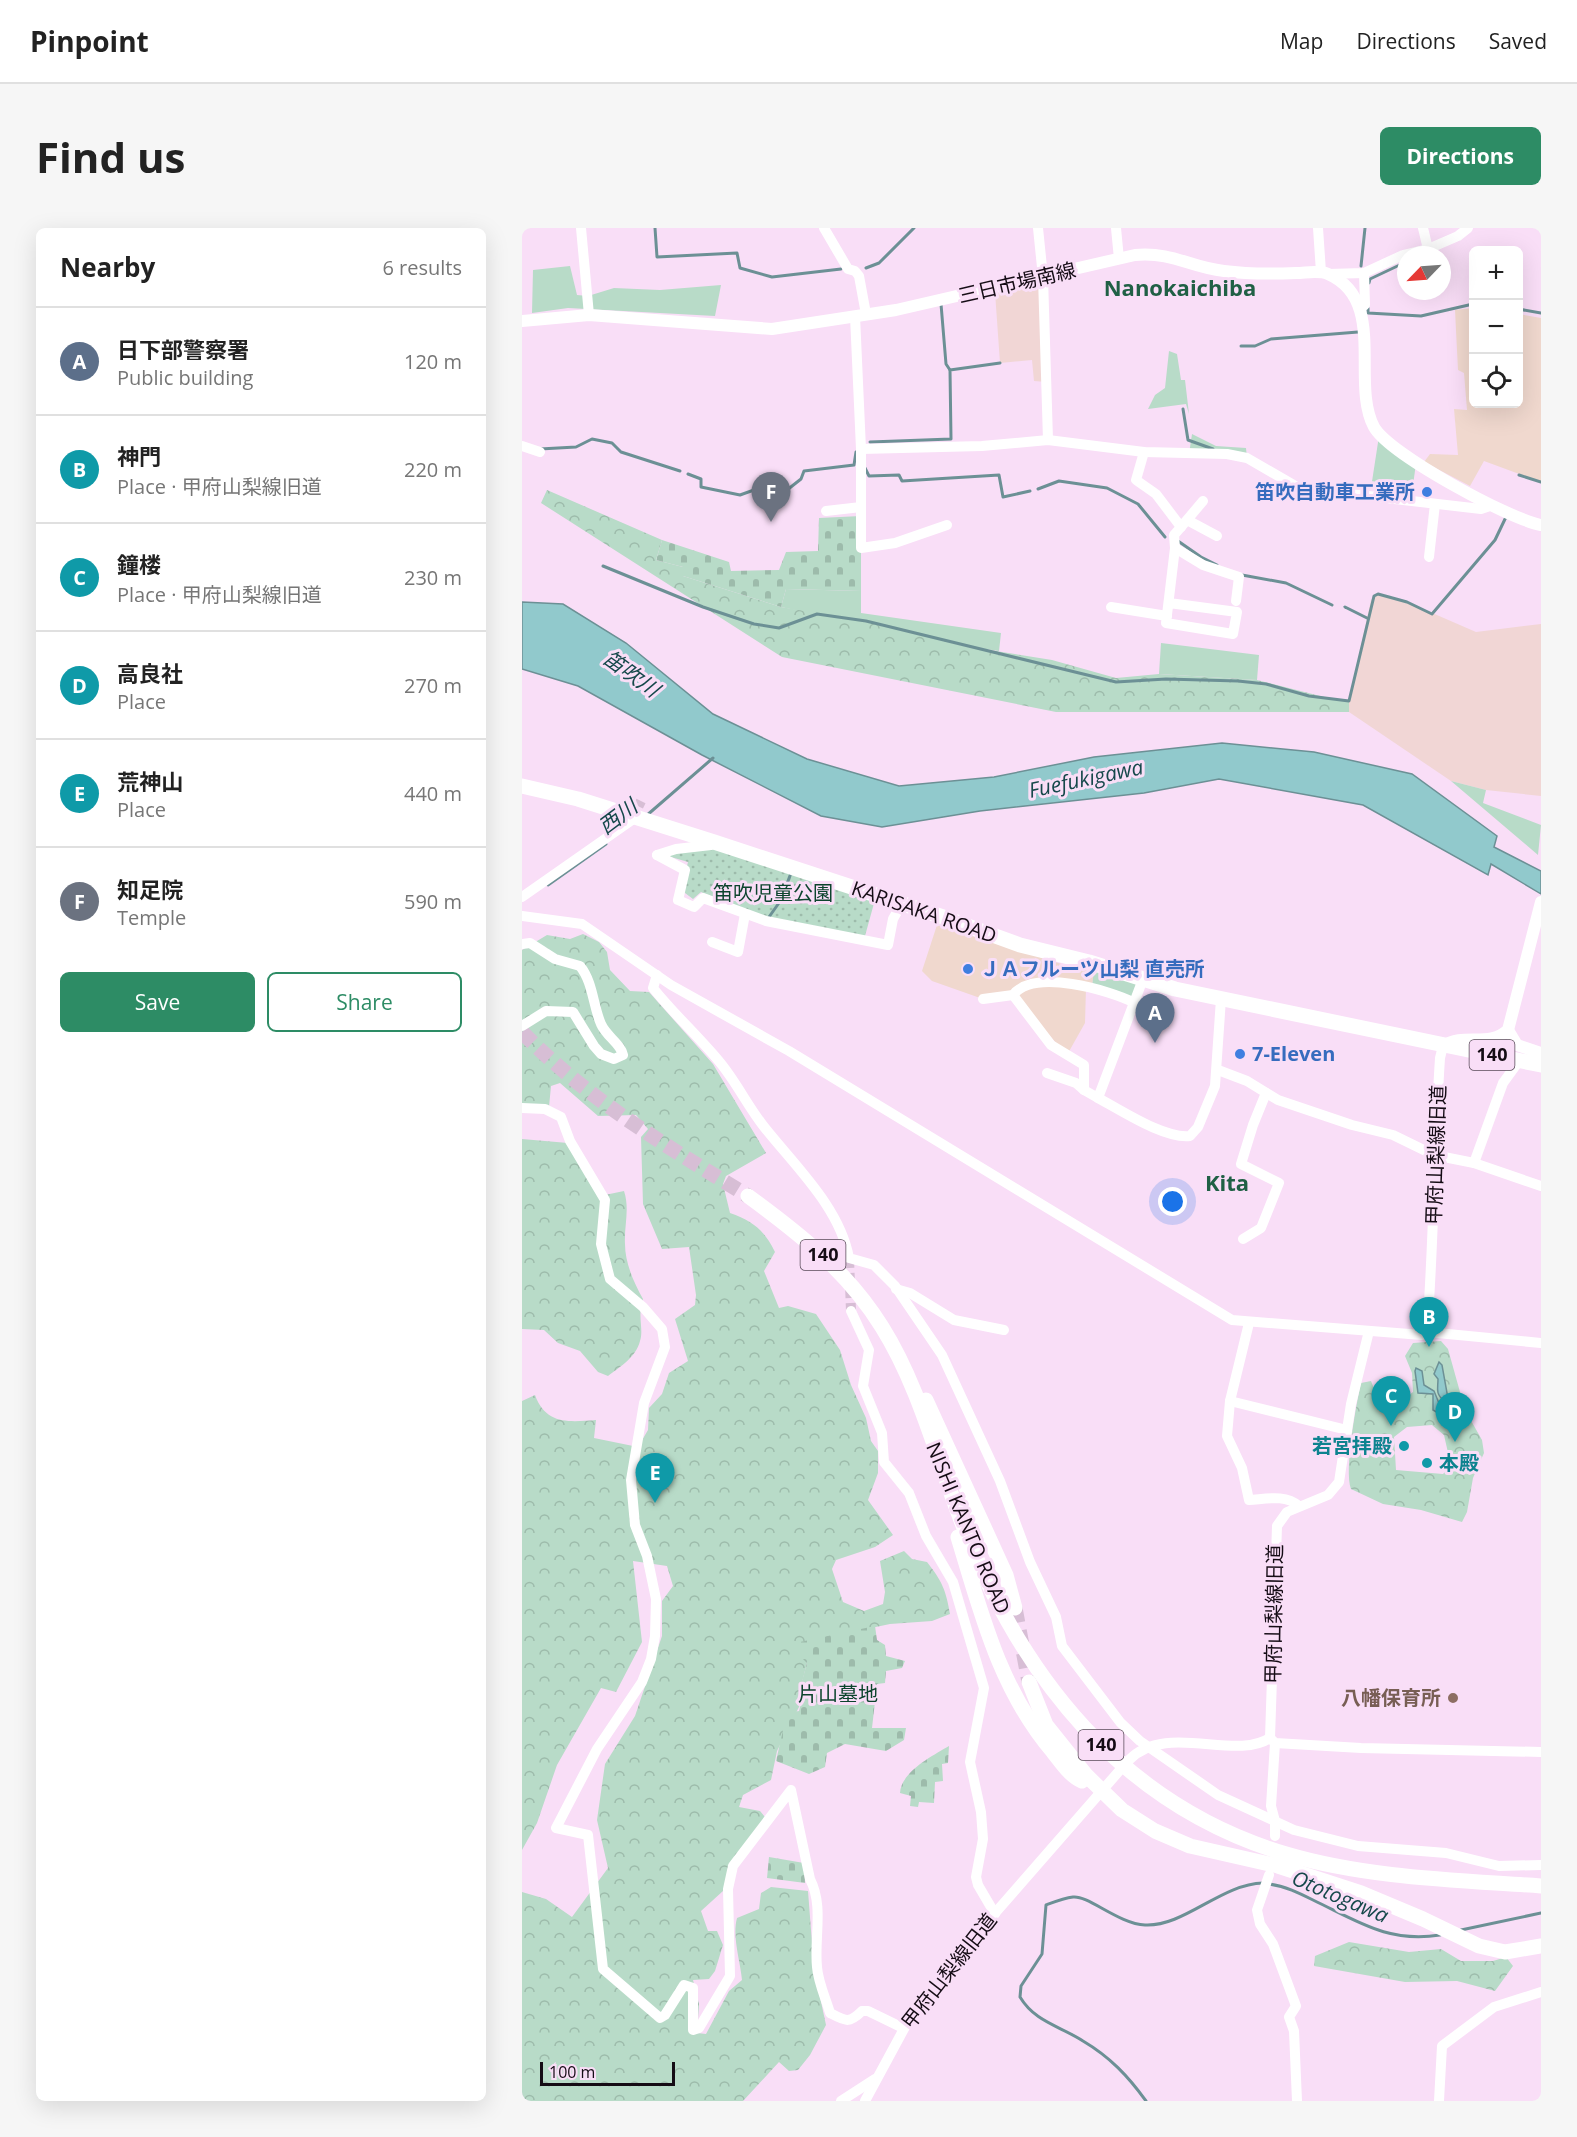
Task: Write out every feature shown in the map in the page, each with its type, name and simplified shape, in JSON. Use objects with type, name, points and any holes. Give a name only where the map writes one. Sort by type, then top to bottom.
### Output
[{"type":"highway","name":"KARISAKA ROAD","points":[[522,786],[578,799],[636,820],[709,840],[902,903],[1020,945],[1143,980],[1221,999],[1541,1065]]},
{"type":"highway","name":"NISHI KANTO ROAD","points":[[748,1196],[822,1253],[855,1289],[883,1328],[902,1364],[976,1557],[1012,1631],[1032,1664],[1069,1712],[1127,1768],[1194,1815],[1221,1829],[1286,1854],[1356,1869],[1541,1887]]},
{"type":"highway","points":[[883,1328],[923,1394],[1006,1575],[1016,1608]]},
{"type":"highway","points":[[902,1364],[939,1474],[991,1645],[1009,1686],[1036,1731],[1066,1767],[1078,1779],[1101,1790]]},
{"type":"highway","points":[[1029,1682],[1046,1725],[1101,1790],[1139,1822],[1172,1839],[1304,1874],[1361,1893],[1423,1919],[1479,1947],[1505,1952],[1541,1946]]},
{"type":"main road","name":"三日市場南線","points":[[522,321],[589,315],[747,329],[772,329],[896,310],[1119,259],[1157,253],[1222,271],[1324,273]]},
{"type":"main road","points":[[1324,273],[1348,288],[1359,308],[1368,408],[1373,426],[1401,451],[1490,506],[1541,525]]},
{"type":"main road","points":[[1541,902],[1510,1026],[1517,1045],[1541,1053]]},
{"type":"main road","points":[[1443,1046],[1458,1039],[1492,1040],[1510,1026]]},
{"type":"street","points":[[581,228],[589,315]]},
{"type":"street","points":[[824,228],[848,269],[855,271],[859,276],[861,548],[895,543],[947,525]]},
{"type":"street","points":[[1038,228],[1043,277],[1048,440]]},
{"type":"street","points":[[1116,228],[1119,259]]},
{"type":"street","points":[[1318,228],[1324,273],[1364,273],[1397,258]]},
{"type":"street","points":[[1423,228],[1427,246]]},
{"type":"street","points":[[1435,246],[1458,236],[1468,228]]},
{"type":"street","points":[[1359,308],[1365,305],[1364,273]]},
{"type":"street","points":[[861,449],[982,446],[1048,440],[1144,452],[1227,454],[1247,458],[1299,489],[1481,509],[1490,506]]},
{"type":"street","points":[[522,446],[540,452]]},
{"type":"street","points":[[1144,452],[1136,480],[1156,494],[1185,524],[1217,536]]},
{"type":"street","points":[[1169,603],[1237,612],[1233,633],[1166,623],[1175,548],[1174,535],[1203,501]]},
{"type":"street","points":[[1429,557],[1435,504]]},
{"type":"street","points":[[826,511],[861,507]]},
{"type":"street","points":[[1175,548],[1203,565],[1239,577],[1236,601]]},
{"type":"street","points":[[1111,606],[1167,616]]},
{"type":"street","points":[[522,897],[636,820]]},
{"type":"street","points":[[709,840],[711,845],[676,849],[657,855],[685,870],[678,900],[694,906],[704,898],[766,921],[888,945],[893,919],[902,903]]},
{"type":"street","points":[[712,942],[738,952],[745,914]]},
{"type":"street","points":[[524,918],[582,924],[657,975],[789,1051],[1232,1320],[1422,1335],[1428,1332],[1541,1343]]},
{"type":"street","points":[[522,944],[530,943],[555,958],[580,966],[590,985],[592,1003],[602,1028],[621,1048],[622,1055],[614,1059],[601,1054],[573,1012],[546,1011],[522,1026]]},
{"type":"street","points":[[657,975],[653,988],[718,1060],[754,1114],[827,1206],[842,1231],[849,1258],[874,1265],[896,1289],[930,1335],[966,1402],[1006,1495],[1030,1562],[1056,1617],[1062,1646],[1120,1722],[1147,1746],[1202,1786],[1275,1821],[1323,1839],[1358,1846],[1446,1852],[1499,1866],[1541,1865]]},
{"type":"street","points":[[1098,1098],[1143,980]]},
{"type":"street","points":[[983,999],[1013,995],[1018,988],[1035,982],[1051,982],[1111,991],[1135,1003]]},
{"type":"street","points":[[1013,995],[1051,1046],[1083,1065],[1084,1090]]},
{"type":"street","points":[[1047,1073],[1076,1083],[1098,1098],[1153,1126],[1184,1137],[1190,1136],[1198,1127],[1215,1086],[1218,1070],[1218,1014],[1221,999]]},
{"type":"street","name":"甲府山梨線旧道","points":[[1428,1332],[1434,1155],[1440,1058],[1443,1046]]},
{"type":"street","points":[[1474,1164],[1503,1083],[1519,1061]]},
{"type":"street","points":[[1218,1070],[1247,1081],[1278,1100],[1352,1125],[1393,1135],[1434,1155],[1474,1164],[1541,1186]]},
{"type":"street","points":[[1243,1239],[1261,1228],[1279,1183],[1241,1164],[1252,1125],[1266,1093]]},
{"type":"street","points":[[522,1108],[545,1109],[561,1117],[570,1141],[606,1200],[601,1244],[610,1279],[643,1307],[662,1329],[664,1337],[664,1355],[644,1402],[631,1480],[635,1525],[647,1556],[656,1599],[655,1636],[651,1659],[642,1682],[597,1749],[556,1828],[588,1835],[603,1969],[660,2018],[665,2016],[684,1985],[693,1988],[693,2030],[699,2028],[730,1976],[728,1890],[733,1866],[791,1790],[810,1879],[815,1888],[819,1939],[817,1968],[830,2013],[846,2022],[851,2022],[862,2012],[868,2011],[903,2028]]},
{"type":"street","points":[[896,1289],[910,1293],[954,1320],[1004,1330]]},
{"type":"street","points":[[851,1311],[869,1350],[863,1386],[882,1433],[884,1462],[909,1493],[926,1536],[953,1582],[984,1688],[970,1762],[981,1812],[983,1839],[976,1877],[978,1886],[994,1914]]},
{"type":"street","points":[[1249,1323],[1230,1401],[1227,1436],[1242,1468],[1249,1500],[1280,1498],[1293,1501],[1299,1506]]},
{"type":"street","name":"甲府山梨線旧道","points":[[1275,1836],[1275,1821],[1271,1806],[1275,1537],[1280,1519],[1299,1506],[1328,1495],[1340,1482],[1347,1430],[1363,1349],[1369,1331]]},
{"type":"street","points":[[1230,1401],[1347,1430]]},
{"type":"street","points":[[1129,1760],[1147,1746],[1163,1743],[1256,1744],[1273,1740],[1361,1748],[1541,1752]]},
{"type":"street","name":"甲府山梨線旧道","points":[[865,2101],[903,2028],[994,1914],[1119,1770]]},
{"type":"street","points":[[1269,1875],[1257,1910],[1260,1924],[1273,1944],[1296,2006],[1289,2017],[1294,2031],[1297,2101]]},
{"type":"street","points":[[1439,2101],[1442,2046],[1494,2007],[1541,1992]]},
{"type":"street","points":[[841,2101],[875,2079]]},
{"type":"shaded area","points":[[1043,282],[1047,382],[1034,381],[1032,360],[1000,363],[995,292]]},
{"type":"shaded area","points":[[1469,308],[1469,408],[1523,408],[1523,315],[1541,318],[1541,482],[1484,461],[1470,486],[1424,462],[1430,454],[1458,455],[1454,409],[1467,410],[1464,373],[1458,370],[1455,310]]},
{"type":"shaded area","points":[[1378,594],[1407,602],[1476,632],[1541,624],[1541,796],[1486,790],[1451,781],[1349,712],[1349,701],[1371,600]]},
{"type":"shaded area","points":[[937,925],[1071,967],[1094,968],[1092,988],[1086,988],[1085,1023],[1067,1055],[1013,995],[983,999],[932,981],[922,971]]},
{"type":"green space","points":[[570,266],[577,295],[588,296],[614,288],[660,290],[721,285],[715,316],[568,308],[532,313],[533,270]]},
{"type":"green space","points":[[1169,351],[1177,354],[1181,380],[1185,380],[1189,414],[1186,404],[1148,409],[1155,395],[1165,388]]},
{"type":"green space","points":[[1192,434],[1216,446],[1246,448],[1247,458],[1189,454]]},
{"type":"green space","points":[[1379,436],[1416,463],[1412,493],[1371,488]]},
{"type":"green space","points":[[547,490],[662,540],[656,560],[683,567],[683,576],[781,607],[852,619],[964,646],[1052,660],[1116,678],[1159,674],[1257,680],[1336,700],[1349,701],[1349,712],[1056,712],[782,657],[541,503]]},
{"type":"green space","points":[[861,516],[861,591],[786,589],[781,607],[683,576],[683,567],[656,560],[662,540],[729,562],[731,571],[779,570],[786,552],[818,551],[819,518]]},
{"type":"green space","points":[[786,589],[861,591],[861,613],[1001,633],[999,651],[964,646],[781,607]]},
{"type":"green space","points":[[1161,643],[1259,655],[1257,680],[1159,674]]},
{"type":"green space","points":[[1451,781],[1486,790],[1483,803],[1541,825],[1538,855]]},
{"type":"green space","name":"笛吹児童公園","points":[[714,848],[876,896],[865,936],[766,921],[701,892],[693,899],[681,890],[688,862],[664,855]]},
{"type":"green space","points":[[583,934],[599,942],[607,952],[610,970],[630,991],[649,992],[713,1064],[766,1153],[726,1176],[723,1184],[730,1213],[757,1227],[775,1252],[764,1271],[779,1308],[788,1306],[816,1314],[840,1350],[851,1385],[866,1418],[871,1441],[878,1451],[878,1473],[868,1500],[893,1535],[875,1547],[836,1560],[832,1569],[843,1602],[864,1611],[883,1604],[885,1592],[880,1561],[904,1551],[912,1559],[927,1562],[943,1586],[950,1614],[932,1621],[890,1624],[800,1643],[807,1663],[798,1698],[801,1703],[777,1751],[771,1780],[743,1795],[739,1807],[760,1811],[765,1817],[723,1891],[701,1911],[708,1931],[717,1931],[723,1945],[715,1971],[709,1979],[693,1980],[699,2004],[697,2033],[706,2034],[729,1991],[742,1980],[736,1940],[737,1918],[759,1909],[761,1893],[771,1887],[808,1891],[814,1969],[826,2025],[810,2055],[798,2070],[789,2071],[779,2062],[743,2101],[522,2101],[522,1892],[546,1899],[572,1917],[608,1868],[597,1820],[605,1764],[635,1716],[662,1636],[662,1601],[673,1586],[667,1566],[633,1561],[642,1642],[616,1692],[601,1688],[557,1765],[537,1823],[522,1850],[522,1401],[535,1395],[545,1412],[552,1417],[568,1421],[596,1420],[594,1438],[638,1447],[648,1430],[649,1408],[662,1394],[669,1373],[688,1361],[675,1319],[695,1305],[696,1295],[689,1247],[662,1249],[643,1204],[641,1137],[648,1129],[636,1115],[598,1116],[560,1083],[551,1086],[549,1107],[522,1107],[522,950],[547,935],[570,939]]},
{"type":"green space","points":[[1094,968],[1140,984],[1134,1002],[1092,988]]},
{"type":"green space","points":[[522,1139],[568,1143],[600,1196],[624,1191],[627,1204],[625,1251],[633,1280],[643,1299],[641,1336],[638,1347],[631,1357],[608,1376],[598,1372],[580,1351],[558,1343],[544,1330],[522,1329]]},
{"type":"green space","points":[[1441,1341],[1448,1349],[1465,1410],[1482,1440],[1484,1453],[1473,1478],[1467,1512],[1462,1522],[1421,1510],[1383,1504],[1351,1489],[1350,1453],[1361,1383],[1371,1381],[1375,1391],[1401,1401],[1413,1392],[1412,1373],[1405,1356],[1413,1343]],"holes":[[[1439,1363],[1449,1404],[1445,1407],[1444,1401],[1439,1396]],[[1415,1371],[1422,1371],[1424,1385],[1437,1397],[1441,1409],[1445,1407],[1437,1413],[1433,1410],[1433,1394],[1423,1393]],[[1432,1425],[1444,1435],[1451,1466],[1443,1474],[1396,1470],[1394,1437],[1407,1427]]]},
{"type":"green space","name":"片山墓地","points":[[875,1626],[877,1640],[885,1645],[886,1656],[905,1661],[902,1668],[886,1671],[885,1683],[877,1684],[872,1728],[906,1728],[904,1740],[886,1751],[845,1744],[827,1753],[825,1767],[809,1774],[776,1761],[787,1713],[799,1711],[801,1703],[797,1699],[807,1663],[799,1655],[800,1642]]},
{"type":"green space","points":[[949,1746],[948,1763],[942,1764],[943,1781],[935,1782],[934,1803],[919,1802],[918,1807],[910,1806],[911,1796],[900,1793],[906,1778],[918,1765]]},
{"type":"green space","points":[[769,1857],[804,1863],[805,1883],[767,1878]]},
{"type":"green space","points":[[1349,1942],[1409,1952],[1441,1949],[1461,1961],[1493,1961],[1506,1957],[1513,1966],[1495,1991],[1457,1981],[1405,1982],[1314,1966],[1315,1956]]},
{"type":"water","points":[[522,602],[563,604],[626,643],[713,714],[807,759],[899,786],[994,777],[1094,757],[1222,743],[1314,752],[1412,774],[1497,836],[1494,847],[1541,871],[1541,894],[1491,864],[1488,875],[1363,805],[1219,779],[1144,793],[980,811],[882,827],[821,816],[702,755],[578,686],[522,669]]},
{"type":"water","points":[[1439,1362],[1442,1365],[1449,1404],[1448,1410],[1438,1413],[1433,1410],[1433,1394],[1418,1393],[1415,1371],[1416,1368],[1422,1371],[1424,1385],[1434,1391],[1441,1408],[1445,1407],[1438,1393],[1438,1379],[1434,1374]]},
{"type":"waterway","points":[[655,228],[657,257],[737,253],[740,268],[772,277],[841,269]]},
{"type":"waterway","points":[[866,268],[879,263],[914,228]]},
{"type":"waterway","points":[[1361,266],[1365,228]]},
{"type":"waterway","points":[[1369,283],[1370,279],[1397,266]]},
{"type":"waterway","points":[[941,304],[946,364],[950,370]]},
{"type":"waterway","points":[[1368,308],[1368,313],[1421,316],[1469,305]]},
{"type":"waterway","points":[[1523,310],[1541,313]]},
{"type":"waterway","points":[[1241,346],[1255,346],[1271,339],[1358,332]]},
{"type":"waterway","points":[[870,442],[951,439],[950,370],[1000,363]]},
{"type":"waterway","points":[[1183,409],[1188,440],[1213,449]]},
{"type":"waterway","points":[[540,449],[576,447],[592,439],[612,443],[621,452],[680,471]]},
{"type":"waterway","points":[[688,474],[701,479],[701,487],[740,495],[765,486],[787,490],[801,479],[804,471],[854,465],[856,452]]},
{"type":"waterway","points":[[865,468],[869,476],[899,475],[902,481],[999,475],[1003,497],[1030,491]]},
{"type":"waterway","points":[[1519,475],[1541,482]]},
{"type":"waterway","points":[[1038,489],[1059,481],[1107,488],[1138,504],[1165,537]]},
{"type":"waterway","points":[[603,566],[703,607],[754,624],[779,628],[817,614],[866,621],[1116,682],[1166,679],[1238,681],[1266,684],[1309,696],[1349,701],[1374,596],[1378,594],[1407,602],[1432,614],[1495,540],[1506,517]]},
{"type":"waterway","points":[[1178,541],[1217,565]]},
{"type":"waterway","points":[[1242,575],[1286,583],[1332,605]]},
{"type":"waterway","points":[[1345,607],[1367,618]]},
{"type":"waterway","name":"西川","points":[[646,816],[713,758]]},
{"type":"waterway","name":"西川","points":[[548,885],[606,844]]},
{"type":"waterway","points":[[769,917],[781,900],[791,873]]},
{"type":"waterway","name":"Ototogawa","points":[[1146,2101],[1110,2060],[1093,2047],[1040,2018],[1020,1997],[1021,1986],[1042,1954],[1046,1905],[1073,1897],[1087,1900],[1125,1920],[1145,1925],[1160,1924],[1188,1913],[1232,1890],[1263,1883]]},
{"type":"waterway","name":"Ototogawa","points":[[1269,1884],[1292,1890],[1374,1929],[1405,1936],[1440,1935]]},
{"type":"waterway","name":"Ototogawa","points":[[1461,1930],[1541,1913]]},
{"type":"tunnel","points":[[632,820],[641,801]]},
{"type":"tunnel","points":[[522,1032],[547,1057],[601,1101],[659,1141],[748,1196]]},
{"type":"tunnel","points":[[849,1258],[851,1311]]},
{"type":"tunnel","points":[[1015,1608],[1029,1682]]},
{"type":"place","name":"笛吹自動車工業所","points":[[1427,492]]},
{"type":"place","name":"知足院","points":[[771,522]]},
{"type":"place","name":"ＪＡフルーツ山梨 直売所","points":[[968,969]]},
{"type":"place","name":"日下部警察署","points":[[1155,1043]]},
{"type":"place","name":"7-Eleven","points":[[1240,1054]]},
{"type":"place","name":"神門","points":[[1429,1347]]},
{"type":"place","name":"鐘楼","points":[[1391,1426]]},
{"type":"place","name":"高良社","points":[[1455,1442]]},
{"type":"place","name":"若宮拝殿","points":[[1404,1446]]},
{"type":"place","name":"本殿","points":[[1427,1463]]},
{"type":"place","name":"荒神山","points":[[655,1503]]},
{"type":"place","name":"八幡保育所","points":[[1453,1698]]},
{"type":"district","name":"Nanokaichiba","points":[[1180,288]]},
{"type":"district","name":"Kita","points":[[1227,1183]]},
{"type":"water label","name":"笛吹川","points":[[631,674]]},
{"type":"water label","name":"Fuefukigawa","points":[[1086,779]]}]
